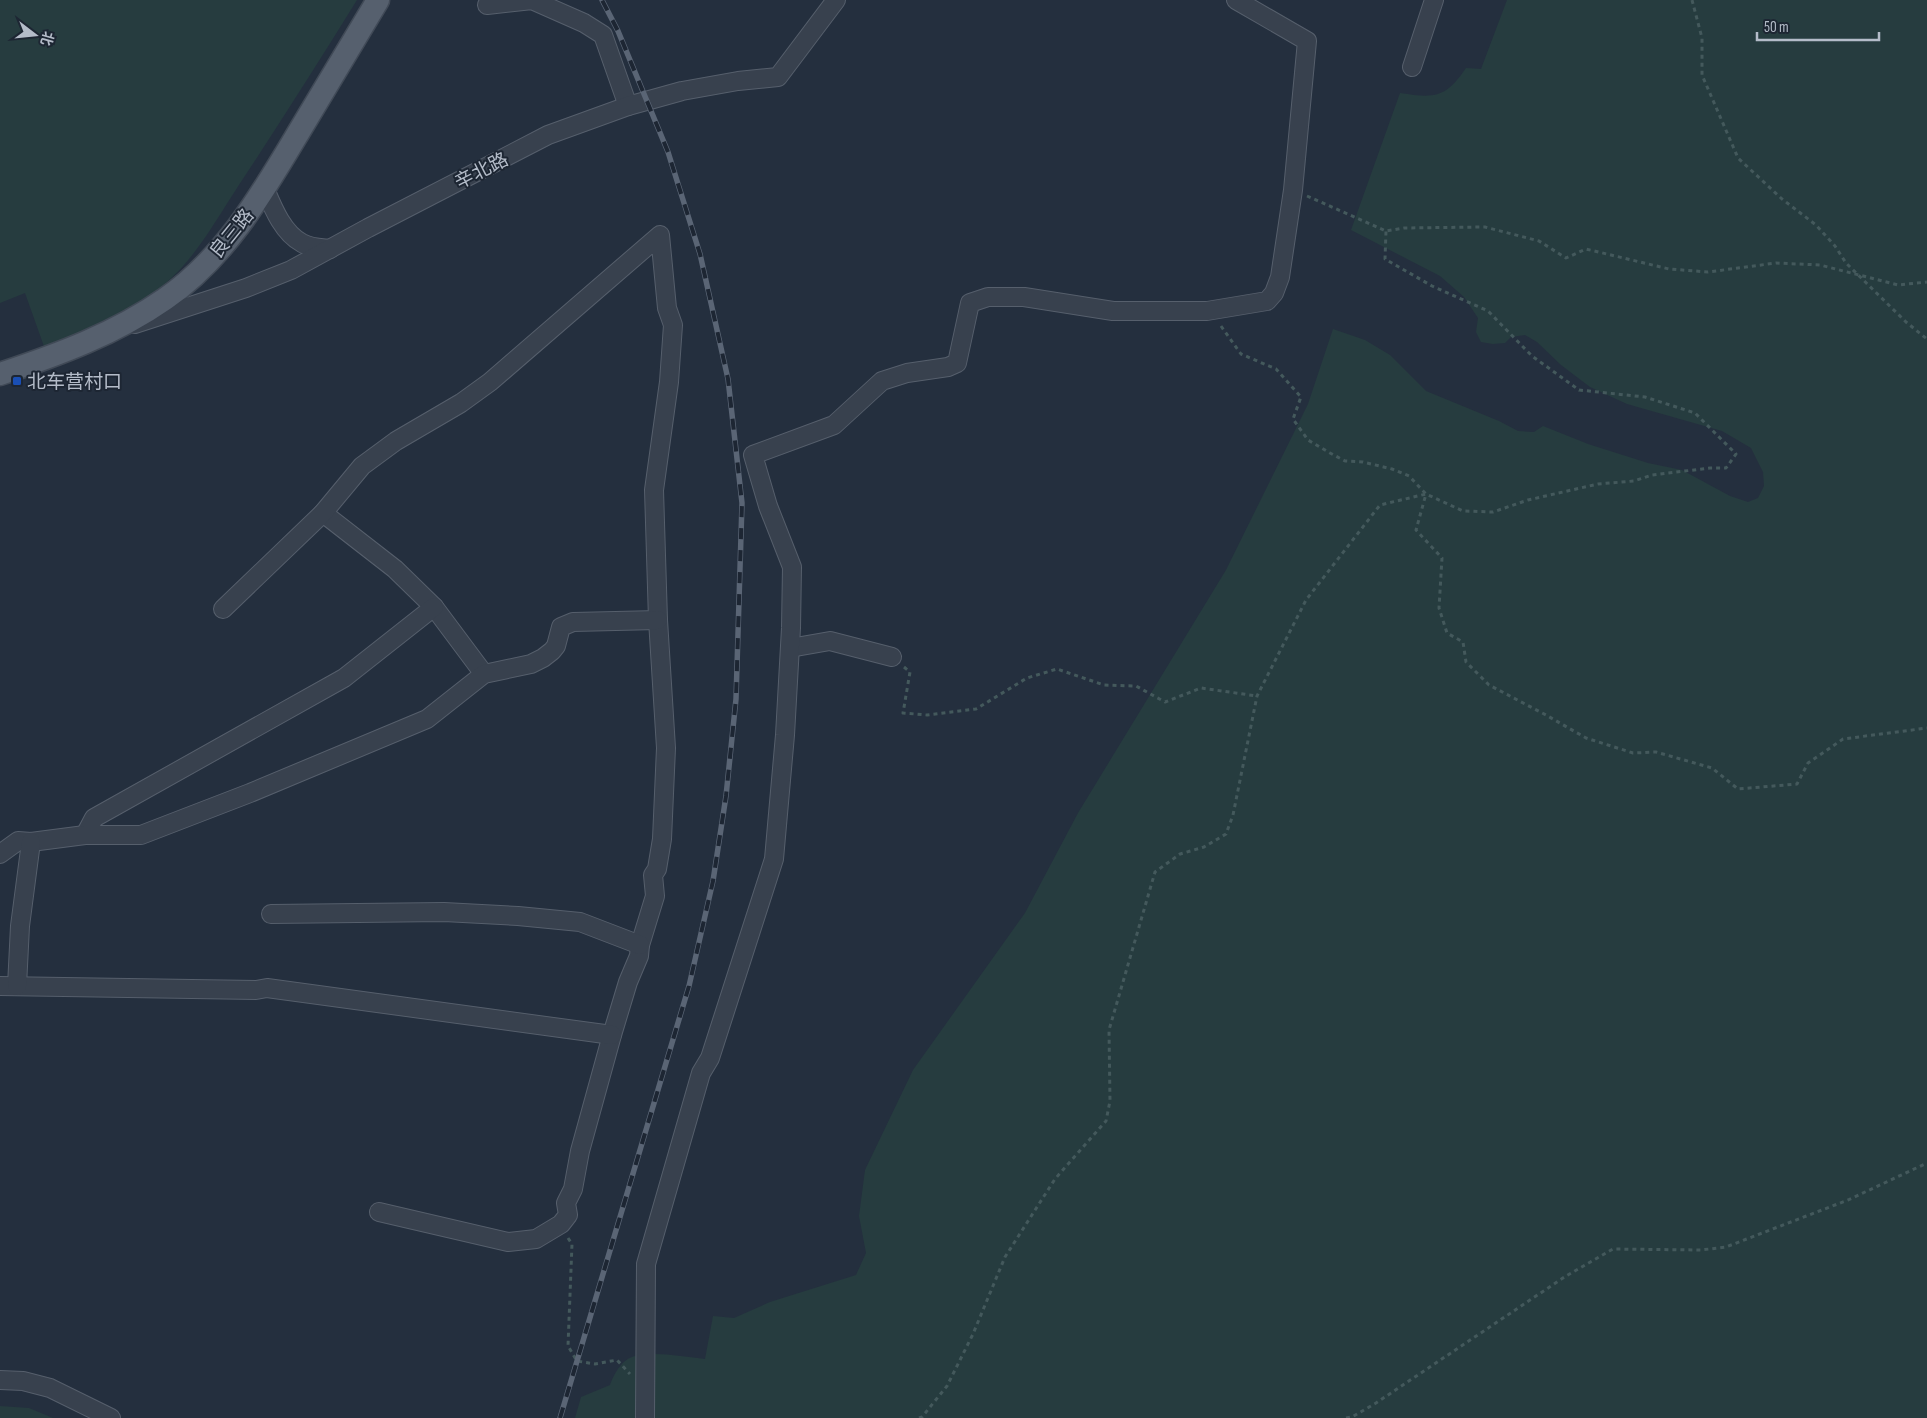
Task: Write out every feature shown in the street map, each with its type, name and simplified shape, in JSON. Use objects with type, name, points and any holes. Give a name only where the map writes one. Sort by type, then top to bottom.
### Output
[{"type":"main road","name":"良三路","points":[[0,374],[106,334],[164,300],[199,271],[244,220],[265,189],[378,0]]},
{"type":"street","points":[[487,4],[532,0],[584,23],[603,35],[628,106]]},
{"type":"street","name":"辛北路","points":[[106,334],[246,288],[292,270],[548,135],[628,106],[701,87],[778,77],[836,0]]},
{"type":"street","points":[[645,1418],[646,1264],[700,1073],[710,1058],[774,859],[785,735],[792,567],[768,506],[752,455],[834,426],[882,381],[907,373],[948,367],[957,363],[970,303],[988,297],[1024,297],[1113,311],[1207,311],[1267,301],[1274,293],[1280,277],[1293,190],[1307,41],[1236,0]]},
{"type":"street","points":[[1412,67],[1434,0]]},
{"type":"street","points":[[265,189],[273,208],[291,235],[304,245],[330,249]]},
{"type":"street","points":[[223,609],[323,513],[362,466],[396,440],[461,403],[490,382],[660,235],[667,308],[673,325],[669,382],[654,490],[658,620],[666,748],[662,839],[657,869],[653,875],[655,896],[640,945],[639,956],[628,982],[612,1035],[580,1151],[574,1189],[566,1203],[568,1215],[561,1224],[536,1239],[508,1242],[379,1212]]},
{"type":"street","points":[[323,513],[395,569],[434,607],[484,674]]},
{"type":"street","points":[[85,836],[94,818],[344,678],[434,607]]},
{"type":"street","points":[[0,854],[18,841],[31,842],[85,836],[141,835],[250,793],[427,719],[484,674],[531,664],[543,658],[556,646],[562,627],[573,622],[658,620]]},
{"type":"street","points":[[790,648],[830,641],[892,657]]},
{"type":"street","points":[[31,842],[20,926],[8,986],[256,990],[268,988],[612,1035]]},
{"type":"street","points":[[272,914],[444,912],[518,916],[580,922],[640,945]]},
{"type":"street","points":[[0,1380],[23,1381],[50,1388],[111,1418]]},
{"type":"path","points":[[1692,0],[1702,38],[1702,75],[1738,158],[1782,199],[1816,225],[1835,246],[1846,263],[1906,322],[1927,339]]},
{"type":"path","points":[[1293,190],[1386,231],[1422,228],[1486,227],[1539,242],[1566,258],[1586,248],[1669,269],[1708,272],[1776,263],[1820,265],[1898,285],[1927,282]]},
{"type":"path","points":[[1197,311],[1220,325],[1241,354],[1276,369],[1301,396],[1293,419],[1308,440],[1345,461],[1362,462],[1392,469],[1409,476],[1426,494],[1463,510],[1493,512],[1528,500],[1598,484],[1634,482],[1652,475],[1710,468],[1726,468],[1736,454],[1695,412],[1645,397],[1580,390],[1532,356],[1488,311],[1432,286],[1385,259],[1386,231]]},
{"type":"path","points":[[919,1418],[922,1417],[947,1386],[973,1334],[1005,1257],[1055,1179],[1106,1121],[1110,1101],[1109,1030],[1155,872],[1180,854],[1204,846],[1226,834],[1233,815],[1257,696],[1306,600],[1380,505],[1426,494]]},
{"type":"path","points":[[1426,494],[1416,530],[1442,558],[1439,608],[1447,633],[1463,642],[1466,662],[1489,684],[1586,738],[1633,753],[1656,752],[1712,768],[1738,790],[1798,784],[1808,763],[1843,739],[1927,728]]},
{"type":"path","points":[[892,657],[910,672],[903,713],[927,714],[976,709],[1027,678],[1057,669],[1104,685],[1136,686],[1165,702],[1201,688],[1257,696]]},
{"type":"path","points":[[1346,1418],[1352,1417],[1376,1403],[1566,1276],[1613,1248],[1701,1250],[1726,1247],[1848,1200],[1927,1164]]},
{"type":"path","points":[[561,1224],[572,1244],[568,1346],[577,1362],[595,1364],[617,1360],[646,1391]]},
{"type":"green space","points":[[0,0],[357,0],[213,225],[187,261],[167,282],[139,303],[109,321],[46,352],[25,293],[0,303]]},
{"type":"green space","points":[[1507,0],[1927,0],[1927,1418],[575,1418],[581,1397],[610,1385],[619,1368],[626,1360],[635,1356],[661,1354],[705,1359],[713,1316],[734,1318],[770,1302],[856,1275],[866,1253],[859,1216],[865,1170],[913,1070],[1025,913],[1078,813],[1226,570],[1308,404],[1333,329],[1365,340],[1390,355],[1426,391],[1499,421],[1518,431],[1534,432],[1543,426],[1588,444],[1648,463],[1682,470],[1730,496],[1748,502],[1758,498],[1764,486],[1763,472],[1751,448],[1722,431],[1627,404],[1590,387],[1561,365],[1537,342],[1525,335],[1511,337],[1505,343],[1481,342],[1476,332],[1478,318],[1464,297],[1440,276],[1351,230],[1400,93],[1422,96],[1438,94],[1452,86],[1466,68],[1481,69]]},
{"type":"green space","points":[[0,1406],[29,1408],[53,1418],[0,1418]]},
{"type":"railway","points":[[560,1418],[689,986],[713,881],[726,796],[736,699],[742,503],[728,379],[700,254],[668,152],[618,31],[602,0]]},
{"type":"place","name":"北车营村口","points":[[17,381]]}]
